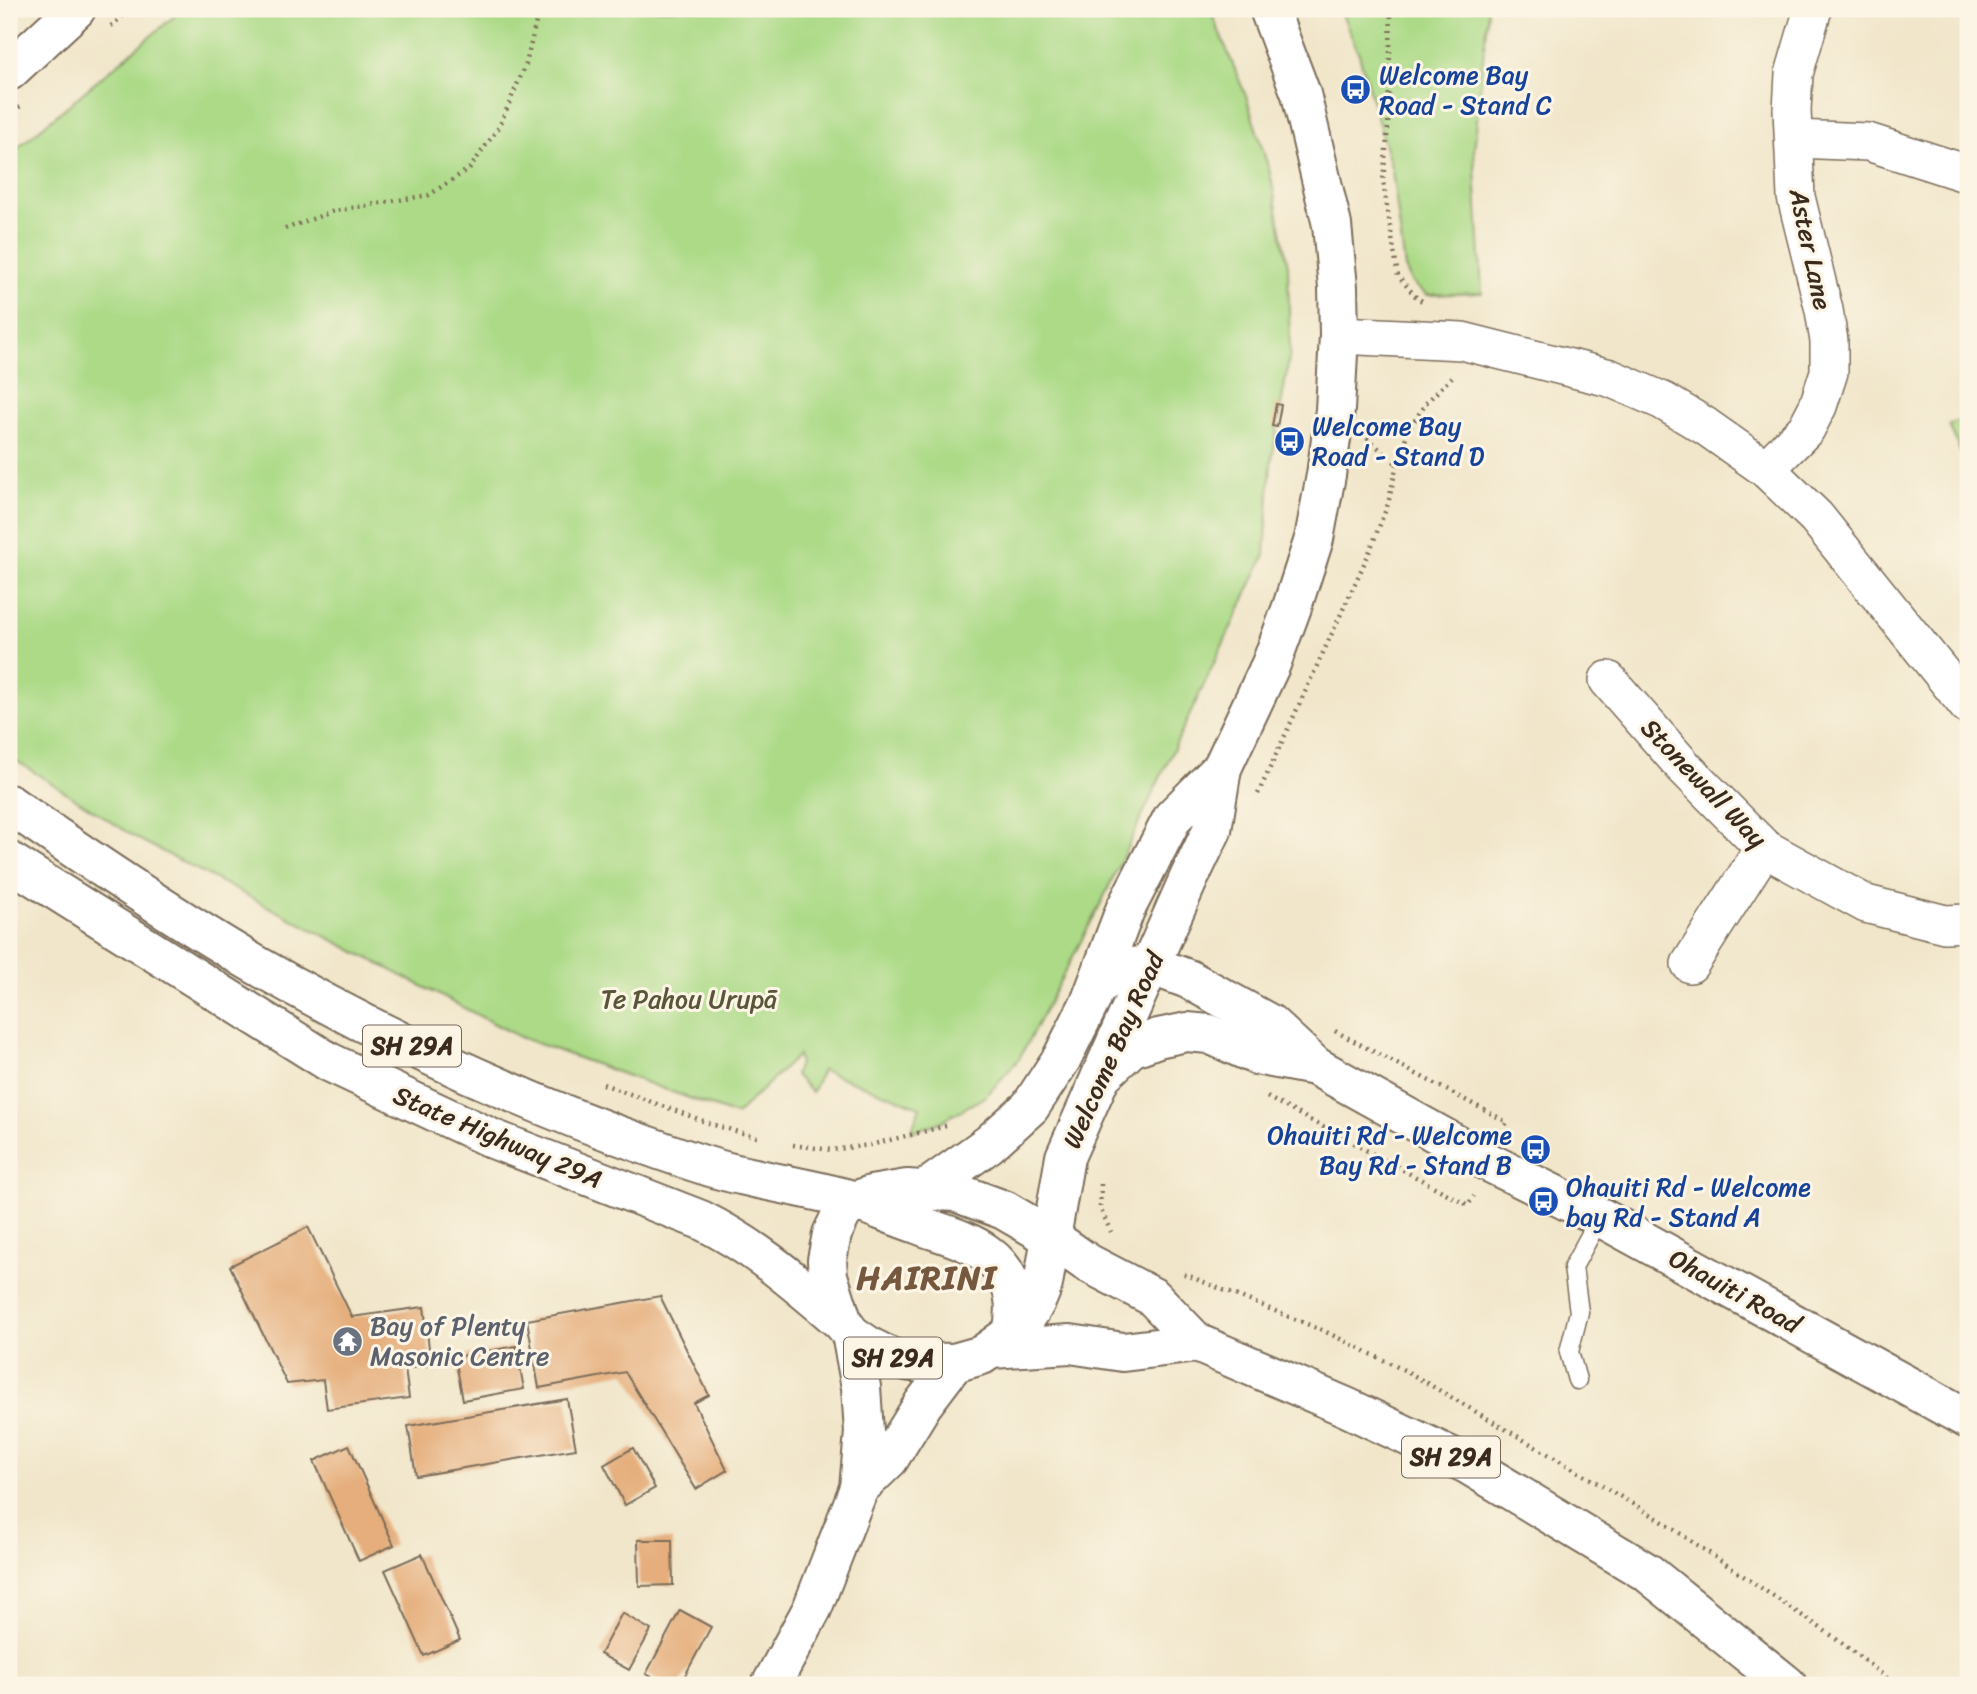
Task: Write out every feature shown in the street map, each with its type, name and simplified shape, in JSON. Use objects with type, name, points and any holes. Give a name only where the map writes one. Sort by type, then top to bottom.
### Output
[{"type":"main road","points":[[9,71],[76,9]]},
{"type":"main road","name":"Welcome Bay Road","points":[[1002,1341],[1032,1311],[1039,1298],[1065,1157],[1212,830],[1222,768],[1293,607],[1314,539],[1335,410],[1339,335],[1338,287],[1329,213],[1301,94],[1269,9]]},
{"type":"main road","name":"Welcome Bay Road","points":[[926,1189],[989,1144],[1030,1107],[1062,1058],[1099,985],[1125,910],[1172,817],[1222,768]]},
{"type":"main road","name":"State Highway 29A","points":[[9,804],[93,863],[250,961],[384,1033],[520,1096],[651,1147],[739,1175],[855,1201]]},
{"type":"main road","name":"State Highway 29A","points":[[9,861],[329,1062],[493,1139],[701,1220],[726,1233],[749,1246],[847,1328]]},
{"type":"main road","points":[[1099,985],[1123,968],[1150,965]]},
{"type":"main road","name":"Ohauiti Road","points":[[1150,965],[1188,979],[1270,1024],[1315,1066],[1488,1162],[1600,1217],[1968,1419]]},
{"type":"main road","name":"Ohauiti Road","points":[[1101,1076],[1132,1048],[1157,1038],[1186,1032],[1209,1034],[1256,1055],[1315,1066]]},
{"type":"main road","name":"SH 29A","points":[[855,1201],[968,1243],[1000,1266],[1009,1279],[1013,1293],[1015,1320],[1002,1341],[972,1359],[954,1363],[928,1363],[892,1358],[870,1347],[847,1328],[832,1293],[827,1260],[832,1234],[842,1213],[855,1201],[888,1191],[926,1189],[955,1192],[1004,1210],[1086,1262],[1153,1297],[1197,1343],[1346,1407],[1467,1464],[1648,1573],[1787,1685]]},
{"type":"main road","points":[[771,1685],[812,1609],[859,1488],[864,1432],[861,1387],[847,1328]]},
{"type":"main road","name":"SH 29A","points":[[1002,1341],[1070,1344],[1123,1352],[1197,1343]]},
{"type":"main road","points":[[859,1488],[889,1459],[923,1404],[954,1363]]},
{"type":"street","name":"Aster Lane","points":[[1766,469],[1806,429],[1818,406],[1829,372],[1829,341],[1824,310],[1796,197],[1792,110],[1794,74],[1813,9]]},
{"type":"street","points":[[1795,139],[1868,142],[1968,174]]},
{"type":"street","points":[[1339,335],[1462,341],[1610,378],[1663,401],[1705,426],[1766,469],[1816,517],[1968,706]]},
{"type":"street","name":"Stonewall Way","points":[[1608,680],[1684,767],[1764,848],[1866,904],[1945,924],[1968,923]]},
{"type":"street","points":[[1690,964],[1764,848]]},
{"type":"lane","points":[[1577,1380],[1569,1352],[1579,1312],[1573,1267],[1600,1217]]},
{"type":"path","points":[[285,229],[334,211],[429,195],[470,168],[505,114],[526,64],[539,9]]},
{"type":"path","points":[[1391,9],[1388,127],[1383,181],[1398,276],[1416,297],[1430,305]]},
{"type":"path","points":[[1256,799],[1368,553],[1388,503],[1408,431],[1426,403],[1458,373]]},
{"type":"path","points":[[1326,1026],[1507,1122],[1501,1134]]},
{"type":"path","points":[[603,1084],[714,1125],[761,1138]]},
{"type":"path","points":[[1260,1093],[1468,1205],[1475,1195]]},
{"type":"path","points":[[790,1144],[831,1150],[870,1145],[944,1127],[955,1121]]},
{"type":"path","points":[[1101,1171],[1100,1208],[1116,1240]]},
{"type":"path","points":[[1178,1271],[1324,1331],[1408,1372],[1657,1518],[1834,1637],[1896,1685]]},
{"type":"green space","name":"Te Pahou Urupā","points":[[183,9],[1210,9],[1246,96],[1270,173],[1288,266],[1290,353],[1271,464],[1265,555],[1102,901],[1019,1059],[986,1096],[940,1122],[911,1132],[920,1107],[822,1070],[812,1093],[795,1075],[799,1063],[798,1055],[736,1115],[520,1037],[138,839],[9,756],[9,155]]},
{"type":"green space","points":[[1340,9],[1488,9],[1474,151],[1482,293],[1427,295],[1412,283],[1405,268],[1392,170],[1359,54]]},
{"type":"green space","points":[[1968,417],[1968,470],[1949,425]]},
{"type":"building","points":[[1276,404],[1281,405],[1277,427],[1272,426]]},
{"type":"building","name":"Bay of Plenty Masonic Centre","points":[[308,1227],[352,1317],[424,1307],[431,1365],[405,1369],[409,1398],[327,1409],[323,1380],[287,1384],[230,1266]]},
{"type":"building","points":[[660,1296],[709,1395],[694,1403],[727,1470],[696,1489],[625,1372],[539,1388],[527,1320]]},
{"type":"building","points":[[516,1346],[524,1389],[463,1400],[455,1357]]},
{"type":"building","points":[[567,1399],[576,1449],[416,1476],[408,1426]]},
{"type":"building","points":[[349,1445],[394,1545],[359,1561],[314,1461]]},
{"type":"building","points":[[633,1448],[655,1488],[625,1505],[604,1465]]},
{"type":"building","points":[[638,1540],[672,1540],[673,1585],[639,1586]]},
{"type":"building","points":[[422,1554],[460,1640],[424,1656],[385,1570]]},
{"type":"building","points":[[680,1610],[711,1627],[680,1685],[666,1685],[646,1674]]},
{"type":"building","points":[[622,1613],[651,1630],[629,1670],[600,1654]]},
{"type":"place","name":"Welcome Bay Road - Stand C","points":[[1356,90]]},
{"type":"place","name":"Welcome Bay Road - Stand D","points":[[1289,441]]},
{"type":"place","name":"Ohauiti Rd - Welcome Bay Rd - Stand B","points":[[1535,1150]]},
{"type":"place","name":"Ohauiti Rd - Welcome bay Rd - Stand A","points":[[1543,1202]]},
{"type":"place","name":"Bay of Plenty Masonic Centre","points":[[347,1341]]},
{"type":"district","name":"HAIRINI","points":[[927,1277]]}]
